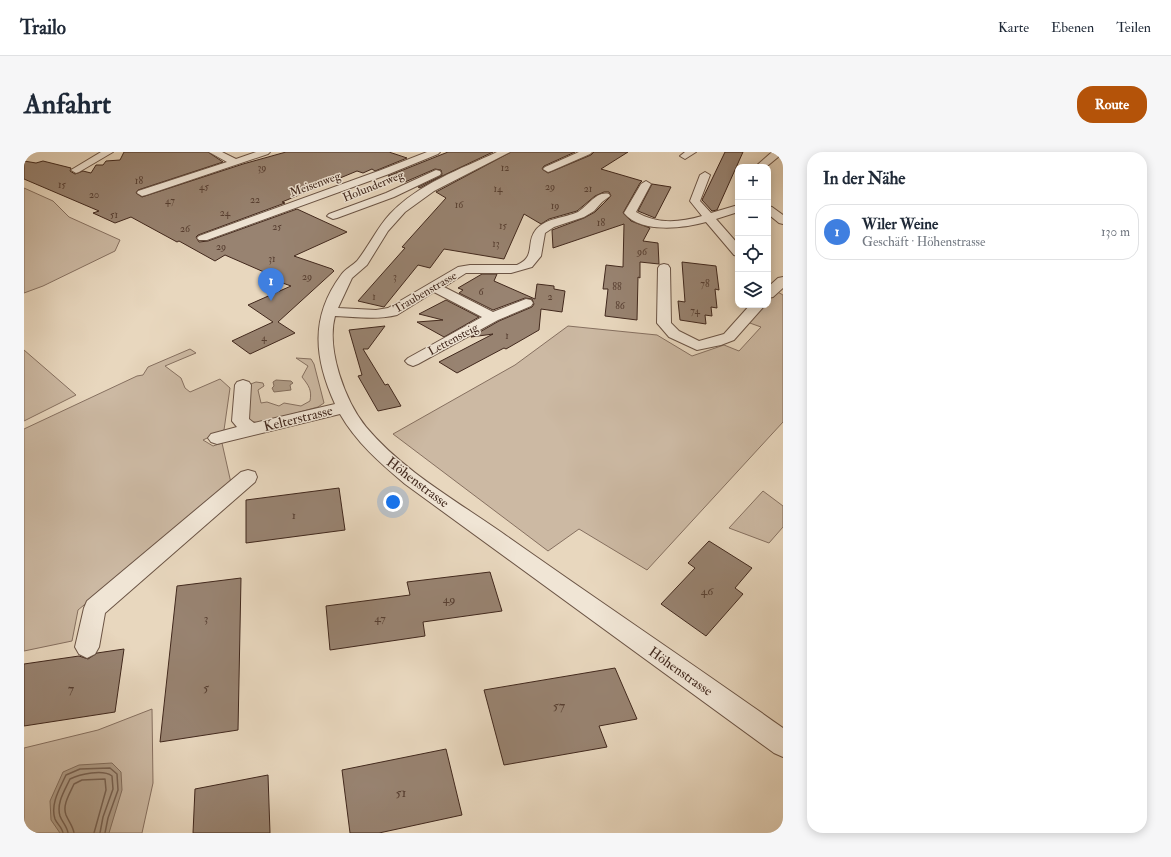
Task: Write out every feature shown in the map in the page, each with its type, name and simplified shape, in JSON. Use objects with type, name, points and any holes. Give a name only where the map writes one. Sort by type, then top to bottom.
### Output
[{"type":"street","points":[[76,170],[108,152]]},
{"type":"street","points":[[214,152],[235,162]]},
{"type":"street","points":[[142,193],[265,152]]},
{"type":"street","name":"Meisenweg","points":[[203,238],[385,172],[435,152]]},
{"type":"street","name":"Holunderweg","points":[[333,216],[390,195],[425,178],[490,152]]},
{"type":"street","name":"Höhenstrasse","points":[[505,152],[409,202],[392,217],[363,262],[346,277],[330,312],[325,335],[329,363],[345,407],[359,430],[387,458],[412,479],[582,602],[720,698],[783,744]]},
{"type":"street","points":[[548,169],[587,152]]},
{"type":"street","points":[[763,164],[776,153],[780,152]]},
{"type":"street","points":[[705,175],[694,199],[696,204],[735,248]]},
{"type":"street","points":[[646,184],[630,213],[635,217],[657,224],[675,226],[735,209]]},
{"type":"street","name":"Traubenstrasse","points":[[330,312],[376,314],[392,312],[467,269],[503,270],[517,268],[533,259],[540,232],[550,225],[580,215],[590,209],[598,200],[605,196]]},
{"type":"street","points":[[771,211],[783,221]]},
{"type":"street","points":[[664,268],[664,323],[668,330],[697,346],[716,342],[729,337],[755,308]]},
{"type":"street","points":[[771,276],[783,281],[771,291]]},
{"type":"street","name":"Lettensteig","points":[[434,287],[493,317]]},
{"type":"street","name":"Lettensteig","points":[[413,361],[493,317],[526,303]]},
{"type":"street","name":"Kelterstrasse","points":[[243,385],[240,421],[251,430]]},
{"type":"street","name":"Kelterstrasse","points":[[217,438],[345,407]]},
{"type":"street","points":[[87,647],[95,608],[248,477]]},
{"type":"shaded area","points":[[24,188],[53,201],[69,217],[120,240],[115,251],[43,286],[24,293]]},
{"type":"shaded area","points":[[776,291],[783,295],[783,422],[647,570],[579,529],[548,551],[393,434],[515,365],[568,326],[657,335],[692,356],[724,345],[739,351],[761,327],[747,322],[759,308],[771,308],[771,296]]},
{"type":"shaded area","points":[[190,349],[196,353],[165,366],[181,378],[185,388],[190,392],[220,379],[230,388],[224,430],[203,440],[213,446],[222,443],[231,483],[78,610],[72,641],[24,651],[24,429],[137,376],[143,375],[148,367]]},
{"type":"shaded area","points":[[24,350],[76,395],[24,421]]},
{"type":"shaded area","points":[[296,358],[311,359],[314,364],[324,403],[318,407],[259,423],[245,420],[248,385],[256,382],[263,383],[264,386],[258,390],[261,403],[267,402],[279,406],[284,403],[301,406],[310,401],[311,394],[309,388],[302,377],[308,366]]},
{"type":"shaded area","points":[[763,491],[783,506],[783,527],[769,543],[729,528]]},
{"type":"shaded area","points":[[152,709],[153,783],[142,833],[24,833],[24,748],[98,730]]},
{"type":"water","points":[[276,380],[291,381],[293,383],[290,385],[291,390],[274,392],[272,388],[274,386],[273,382]]},
{"type":"water","points":[[112,763],[121,772],[122,790],[109,833],[60,833],[51,820],[50,801],[63,772],[79,765]]},
{"type":"building","points":[[124,152],[208,152],[223,162],[138,190],[136,193],[142,197],[243,164],[286,152],[389,152],[407,158],[375,171],[372,169],[363,173],[357,171],[282,202],[285,203],[196,237],[199,242],[208,241],[297,209],[347,232],[294,256],[334,271],[278,322],[295,333],[250,354],[232,341],[273,322],[248,305],[291,286],[277,281],[280,279],[225,255],[215,261],[131,217],[115,223],[93,213],[99,211],[24,179],[24,161],[36,163],[43,161],[71,168],[70,171],[75,174],[83,171],[91,173],[96,165],[103,165],[106,161],[120,160]]},
{"type":"building","points":[[448,152],[493,152],[420,188],[418,187],[441,176],[441,170],[435,169],[405,182],[388,176]]},
{"type":"building","points":[[511,152],[575,152],[544,166],[542,169],[548,173],[591,155],[594,152],[628,152],[601,169],[642,181],[623,213],[631,221],[650,228],[643,241],[658,243],[659,264],[640,262],[640,278],[638,277],[637,320],[605,316],[608,289],[603,289],[606,265],[623,267],[624,224],[553,248],[552,230],[584,218],[595,212],[611,196],[609,192],[604,192],[595,196],[577,211],[549,219],[541,224],[524,214],[504,259],[444,249],[430,268],[418,265],[384,307],[358,301],[405,248],[402,247],[446,198],[436,192]]},
{"type":"building","points":[[725,152],[743,152],[738,164],[735,164],[735,170],[717,210],[712,211],[702,200]]},
{"type":"building","points":[[652,184],[671,187],[655,218],[638,211]]},
{"type":"building","points":[[682,262],[716,266],[719,290],[715,289],[717,308],[711,307],[712,316],[705,315],[706,324],[680,320],[678,301],[685,302]]},
{"type":"building","points":[[482,274],[497,274],[494,281],[535,299],[537,284],[554,286],[554,289],[565,291],[562,312],[541,309],[539,330],[506,349],[504,348],[457,373],[439,362],[493,334],[471,337],[499,321],[532,307],[534,304],[532,299],[525,298],[493,310],[459,293],[463,290],[458,288]]},
{"type":"building","points":[[446,300],[479,317],[444,337],[417,322],[443,320],[419,314]]},
{"type":"building","points":[[385,326],[368,349],[363,349],[385,385],[388,384],[401,406],[378,411],[358,376],[362,375],[349,330]]},
{"type":"building","points":[[339,488],[345,530],[246,543],[246,500]]},
{"type":"building","points":[[709,541],[752,568],[735,588],[743,594],[706,636],[661,604],[695,568],[688,563]]},
{"type":"building","points":[[490,572],[502,611],[423,622],[425,636],[330,650],[326,606],[410,595],[407,582]]},
{"type":"building","points":[[241,578],[238,730],[160,742],[177,586]]},
{"type":"building","points":[[124,649],[115,712],[24,726],[24,664],[79,656],[88,659],[97,653]]},
{"type":"building","points":[[615,668],[637,719],[599,726],[607,747],[504,765],[484,690]]},
{"type":"building","points":[[446,749],[462,815],[379,833],[350,833],[342,770]]},
{"type":"building","points":[[268,775],[270,833],[193,833],[195,789]]},
{"type":"place","name":"Wiler Weine","points":[[271,301]]}]
